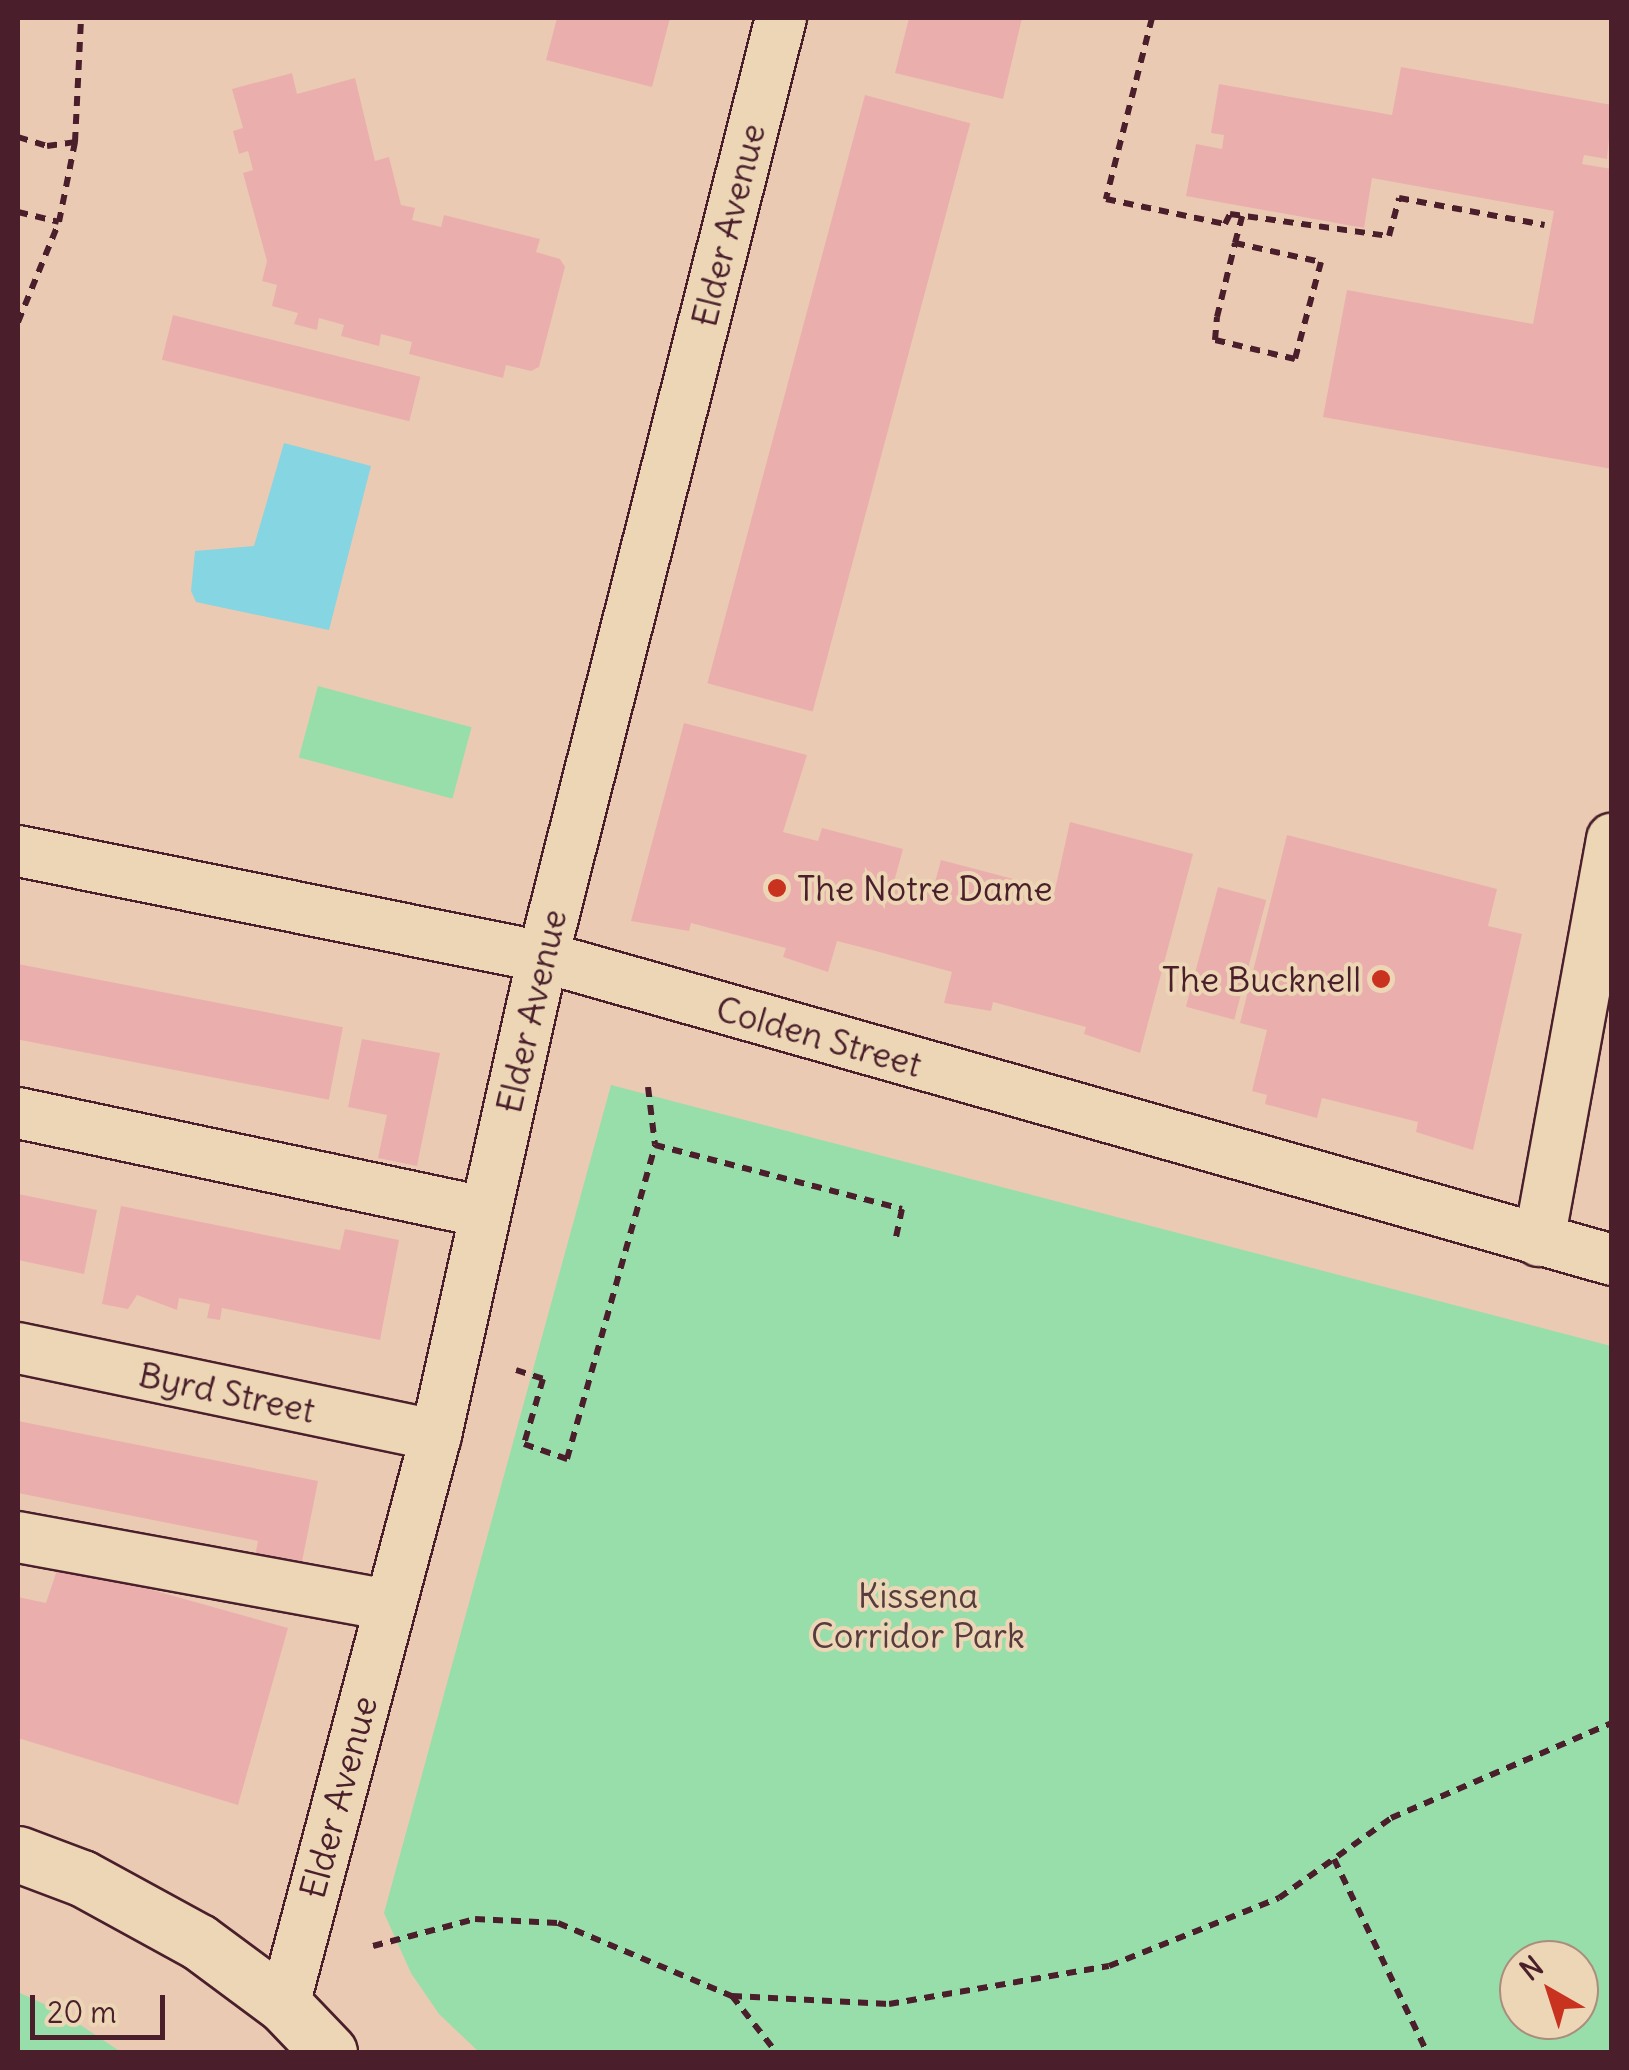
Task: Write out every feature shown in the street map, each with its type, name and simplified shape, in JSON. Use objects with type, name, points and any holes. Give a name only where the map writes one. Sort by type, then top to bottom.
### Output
[{"type":"main road","points":[[18,1854],[131,1901],[284,2005],[329,2052]]},
{"type":"street","name":"Elder Avenue","points":[[284,2005],[436,1435],[542,957],[781,18]]},
{"type":"street","points":[[1539,1241],[1612,839]]},
{"type":"street","name":"Colden Street","points":[[18,851],[542,957],[1612,1260]]},
{"type":"street","points":[[18,1113],[484,1212]]},
{"type":"street","name":"Byrd Street","points":[[18,1348],[436,1435]]},
{"type":"street","points":[[18,1538],[388,1605]]},
{"type":"path","points":[[18,322],[58,222],[75,142],[81,18]]},
{"type":"path","points":[[1152,18],[1106,199],[1225,224],[1230,214],[1389,236],[1399,198],[1545,225]]},
{"type":"path","points":[[18,137],[47,146],[75,142]]},
{"type":"path","points":[[18,212],[58,222]]},
{"type":"path","points":[[1235,243],[1321,262],[1295,359],[1215,340],[1235,243],[1242,216]]},
{"type":"path","points":[[516,1370],[543,1379],[524,1444],[567,1458],[654,1145],[648,1087]]},
{"type":"path","points":[[654,1145],[902,1208],[895,1242]]},
{"type":"path","points":[[373,1946],[474,1919],[558,1924],[732,1996],[889,2004],[1110,1966],[1279,1898],[1392,1818],[1612,1723]]},
{"type":"path","points":[[1334,1860],[1427,2052]]},
{"type":"path","points":[[732,1996],[776,2052]]},
{"type":"green space","points":[[318,686],[472,727],[452,799],[299,757]]},
{"type":"green space","name":"Kissena Corridor Park","points":[[611,1085],[1611,1346],[1611,2052],[479,2052],[439,2014],[411,1973],[384,1913]]},
{"type":"green space","points":[[18,1992],[61,2012],[121,2052],[18,2052]]},
{"type":"water","points":[[284,443],[371,466],[329,630],[196,602],[191,591],[195,551],[254,546]]},
{"type":"building","points":[[557,18],[670,18],[652,87],[546,60]]},
{"type":"building","points":[[909,18],[1022,18],[1003,99],[895,73]]},
{"type":"building","points":[[1401,67],[1612,105],[1607,159],[1584,155],[1582,164],[1612,169],[1612,469],[1323,417],[1347,290],[1533,324],[1554,211],[1372,178],[1364,228],[1186,196],[1196,144],[1222,149],[1224,135],[1211,133],[1219,84],[1392,115]]},
{"type":"building","points":[[292,73],[297,94],[355,78],[375,161],[389,157],[401,205],[415,208],[412,220],[441,227],[444,215],[540,239],[536,252],[560,259],[565,267],[539,367],[531,371],[506,365],[503,378],[409,354],[412,342],[381,334],[379,346],[341,336],[344,325],[319,318],[317,330],[294,324],[298,313],[272,306],[277,285],[262,281],[267,261],[243,173],[253,170],[248,151],[239,154],[233,131],[243,128],[232,89]]},
{"type":"building","points":[[865,95],[970,123],[813,711],[707,683]]},
{"type":"building","points":[[173,315],[420,377],[409,421],[162,360]]},
{"type":"building","name":"The Notre Dame","points":[[684,723],[807,755],[783,832],[818,841],[822,828],[903,849],[894,882],[932,893],[941,860],[1021,881],[1018,893],[1052,903],[1070,822],[1193,854],[1140,1053],[1084,1034],[1086,1027],[993,1002],[991,1011],[944,1003],[952,972],[872,950],[837,941],[828,972],[783,957],[786,948],[691,923],[689,931],[631,921]]},
{"type":"building","name":"The Bucknell","points":[[1287,835],[1497,889],[1488,926],[1522,934],[1473,1150],[1416,1132],[1418,1122],[1322,1098],[1317,1118],[1265,1104],[1267,1095],[1252,1091],[1267,1030],[1240,1023]]},
{"type":"building","points":[[1218,887],[1266,900],[1234,1020],[1186,1007]]},
{"type":"building","points":[[18,964],[343,1027],[329,1100],[18,1039]]},
{"type":"building","points":[[362,1039],[440,1053],[417,1166],[378,1158],[387,1115],[348,1107]]},
{"type":"building","points":[[18,1194],[97,1210],[84,1274],[18,1260]]},
{"type":"building","points":[[121,1206],[340,1250],[345,1229],[399,1240],[380,1340],[222,1308],[220,1320],[207,1318],[210,1304],[179,1298],[177,1310],[137,1295],[128,1309],[102,1304]]},
{"type":"building","points":[[18,1421],[318,1481],[299,1577],[253,1567],[258,1541],[18,1493]]},
{"type":"building","points":[[59,1564],[288,1628],[238,1805],[18,1738],[18,1597],[46,1603]]},
{"type":"place","name":"The Notre Dame","points":[[777,888]]},
{"type":"place","name":"The Bucknell","points":[[1381,979]]}]
